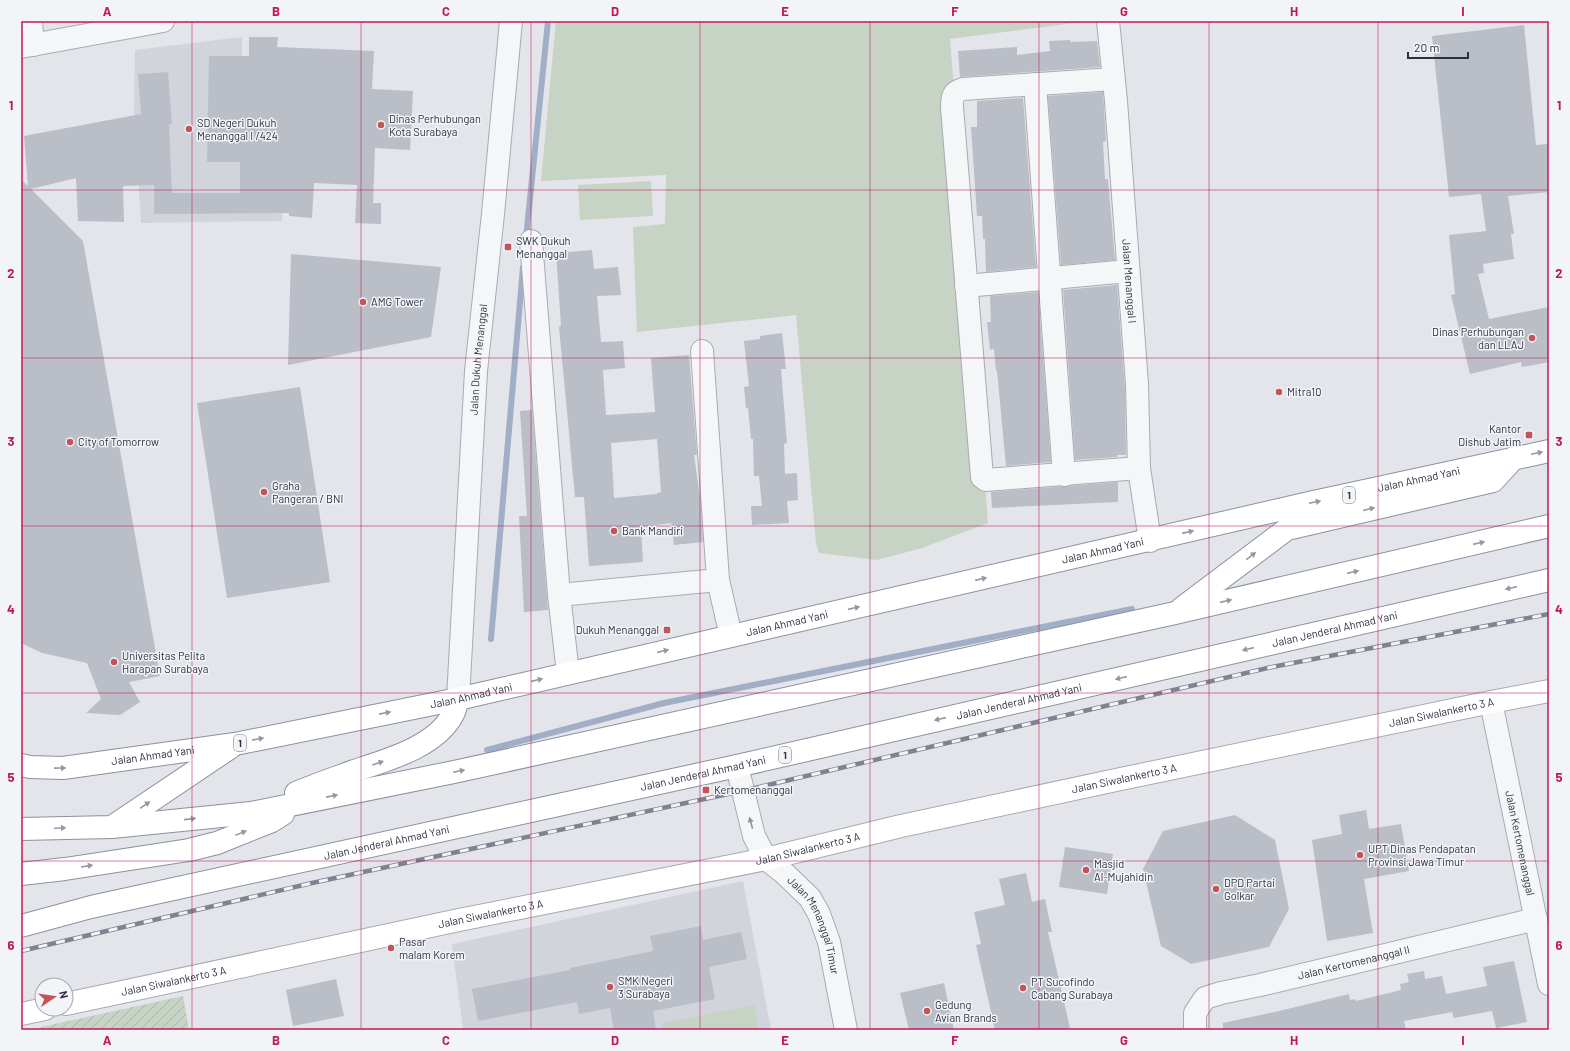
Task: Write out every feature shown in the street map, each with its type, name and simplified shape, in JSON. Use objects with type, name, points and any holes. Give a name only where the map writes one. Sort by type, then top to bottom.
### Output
[{"type":"main road","name":"Jalan Ahmad Yani","points":[[21,765],[30,767],[63,768],[235,744],[458,699],[1309,503],[1549,450]]},
{"type":"main road","points":[[1174,613],[1287,529],[1493,480],[1514,458]]},
{"type":"main road","points":[[21,829],[112,827],[251,813],[454,772],[1174,613],[1549,526]]},
{"type":"main road","name":"Jalan Jenderal Ahmad Yani","points":[[21,926],[91,908],[737,766],[1549,580]]},
{"type":"main road","name":"Jalan Siwalankerto 3 A","points":[[74,1002],[459,920],[766,859],[901,826],[1109,781],[1549,691]]},
{"type":"main road","points":[[251,813],[309,788],[397,757],[424,743],[440,730],[454,713],[458,699]]},
{"type":"main road","points":[[112,827],[235,744]]},
{"type":"main road","points":[[21,874],[80,867],[196,848],[217,843],[272,821],[306,802]]},
{"type":"main road","points":[[21,916],[91,908]]},
{"type":"main road","points":[[21,1014],[34,1011]]},
{"type":"street","points":[[31,21],[27,46],[163,21]]},
{"type":"street","name":"Jalan Dukuh Menanggal","points":[[458,699],[476,371],[494,206],[509,47],[510,21]]},
{"type":"street","name":"Jalan Menanggal I","points":[[1108,21],[1137,384],[1139,468],[1150,540]]},
{"type":"street","points":[[1113,79],[963,88],[956,91],[952,96],[982,477],[986,480],[1139,468]]},
{"type":"street","points":[[1035,84],[1064,474]]},
{"type":"street","points":[[531,241],[559,595],[568,673]]},
{"type":"street","points":[[966,286],[1128,271]]},
{"type":"street","points":[[702,351],[718,580],[731,636]]},
{"type":"street","points":[[559,595],[718,580]]},
{"type":"street","name":"Jalan Kertomenanggal","points":[[1491,702],[1549,984]]},
{"type":"street","name":"Jalan Menanggal Timur","points":[[737,766],[754,836],[766,859],[784,873],[810,898],[819,914],[829,942],[846,1030]]},
{"type":"street","name":"Jalan Kertomenanggal II","points":[[1195,1030],[1196,1013],[1205,998],[1536,919]]},
{"type":"shaded area","name":"SD Negeri Dukuh Menanggal I /424","points":[[242,37],[242,151],[282,157],[282,221],[141,223],[134,108],[135,50]]},
{"type":"shaded area","name":"SMK Negeri 3 Surabaya","points":[[743,881],[771,1030],[463,1030],[452,944]]},
{"type":"green space","points":[[556,21],[1090,21],[950,39],[988,523],[922,548],[877,560],[819,553],[816,543],[796,315],[637,332],[633,227],[665,224],[666,175],[541,181]]},
{"type":"green space","points":[[651,181],[653,216],[580,220],[578,185]]},
{"type":"green space","points":[[183,996],[189,1030],[34,1030],[41,1027]]},
{"type":"green space","points":[[754,1005],[759,1030],[662,1030],[661,1023]]},
{"type":"building","points":[[1524,25],[1536,145],[1549,144],[1549,192],[1508,196],[1514,234],[1511,234],[1514,259],[1483,264],[1484,273],[1478,274],[1489,319],[1549,307],[1549,362],[1522,367],[1521,362],[1470,374],[1451,295],[1455,294],[1449,235],[1486,231],[1481,194],[1449,197],[1432,36]]},
{"type":"building","points":[[249,37],[278,37],[277,47],[374,51],[372,89],[413,91],[410,150],[375,148],[373,203],[381,203],[381,224],[355,223],[357,185],[314,183],[312,218],[289,216],[289,213],[154,214],[154,185],[123,186],[124,222],[78,221],[76,178],[31,189],[83,241],[160,676],[129,682],[140,702],[120,715],[86,713],[101,699],[87,663],[42,653],[21,643],[21,179],[28,186],[24,136],[141,114],[138,74],[168,72],[172,124],[169,124],[172,193],[240,193],[240,162],[207,162],[209,56],[249,56]]},
{"type":"building","points":[[1070,40],[1071,42],[1097,41],[1100,67],[960,77],[958,51],[1017,47],[1017,55],[1050,51],[1049,41]]},
{"type":"building","points":[[1103,92],[1106,141],[1103,142],[1105,179],[1108,179],[1115,260],[1061,265],[1048,96]]},
{"type":"building","points":[[1023,98],[1036,267],[986,272],[985,239],[983,239],[982,216],[977,216],[971,127],[977,127],[977,101]]},
{"type":"building","points":[[592,250],[594,269],[618,267],[621,295],[597,296],[601,342],[623,341],[625,368],[603,370],[606,415],[655,412],[651,358],[689,355],[697,455],[694,455],[700,498],[703,542],[674,545],[671,523],[641,527],[643,562],[589,566],[584,497],[575,497],[559,327],[561,326],[556,253]],"holes":[[[657,439],[661,492],[657,494],[614,498],[611,443]]]},
{"type":"building","name":"AMG Tower","points":[[291,254],[441,267],[431,337],[288,365]]},
{"type":"building","points":[[1117,285],[1125,390],[1126,455],[1075,460],[1063,290]]},
{"type":"building","points":[[1038,292],[1051,462],[1006,466],[997,371],[994,349],[990,350],[987,322],[991,322],[990,296]]},
{"type":"building","points":[[782,333],[786,369],[781,369],[787,443],[784,444],[785,474],[797,473],[798,500],[787,501],[789,523],[752,525],[751,506],[762,506],[759,476],[754,476],[753,439],[751,439],[748,408],[746,408],[744,387],[749,386],[744,341],[760,339],[760,336]]},
{"type":"building","name":"Graha Pangeran / BNI","points":[[300,387],[330,582],[227,598],[197,403]]},
{"type":"building","points":[[532,410],[548,610],[524,612],[519,516],[527,516],[520,411]]},
{"type":"building","points":[[1118,482],[1118,502],[992,508],[991,492]]},
{"type":"building","name":"UPT Dinas Pendapatan Provinsi Jawa Timur","points":[[1366,810],[1369,829],[1401,824],[1409,871],[1364,879],[1373,933],[1327,941],[1312,840],[1342,834],[1339,815]]},
{"type":"building","name":"DPD Partai Golkar","points":[[1235,815],[1275,840],[1289,909],[1269,947],[1191,964],[1161,946],[1143,869],[1163,831]]},
{"type":"building","name":"Masjid Al-Mujahidin","points":[[1065,847],[1113,854],[1107,894],[1059,887]]},
{"type":"building","name":"PT Sucofindo Cabang Surabaya","points":[[1026,873],[1032,902],[1045,899],[1052,932],[1048,932],[1070,1028],[1060,1030],[995,1030],[976,945],[981,944],[974,912],[1005,905],[999,879]]},
{"type":"building","points":[[701,926],[703,940],[741,932],[747,959],[709,967],[715,999],[653,1011],[656,1030],[614,1030],[610,1008],[579,1014],[577,1002],[478,1021],[472,989],[570,970],[570,968],[653,951],[650,936]]},
{"type":"building","points":[[1514,961],[1527,1022],[1496,1028],[1492,1011],[1454,1018],[1452,1012],[1404,1021],[1406,1030],[1223,1030],[1223,1023],[1349,994],[1350,1000],[1355,999],[1356,1001],[1401,990],[1400,984],[1409,982],[1407,974],[1424,971],[1425,979],[1442,976],[1446,994],[1487,986],[1483,967]]},
{"type":"building","points":[[336,979],[344,1016],[293,1026],[286,990]]},
{"type":"building","name":"Gedung Avian Brands","points":[[944,983],[954,1030],[909,1030],[900,993]]},
{"type":"waterway","points":[[526,238],[548,21]]},
{"type":"waterway","points":[[491,639],[523,267]]},
{"type":"waterway","points":[[487,750],[664,703],[1132,609]]},
{"type":"railway","points":[[21,951],[312,883],[742,791],[1272,667],[1549,614]]},
{"type":"place","name":"Dinas Perhubungan Kota Surabaya","points":[[381,125]]},
{"type":"place","name":"SD Negeri Dukuh Menanggal I /424","points":[[189,129]]},
{"type":"place","name":"SWK Dukuh Menanggal","points":[[508,247]]},
{"type":"place","name":"AMG Tower","points":[[363,302]]},
{"type":"place","name":"Dinas Perhubungan dan LLAJ","points":[[1532,338]]},
{"type":"place","name":"Mitra10","points":[[1279,392]]},
{"type":"place","name":"Kantor Dishub Jatim","points":[[1529,435]]},
{"type":"place","name":"City of Tomorrow","points":[[70,442]]},
{"type":"place","name":"Graha Pangeran / BNI","points":[[264,492]]},
{"type":"place","name":"Bank Mandiri","points":[[614,531]]},
{"type":"place","name":"Dukuh Menanggal","points":[[667,630]]},
{"type":"place","name":"Universitas Pelita Harapan Surabaya","points":[[114,662]]},
{"type":"place","name":"Kertomenanggal","points":[[706,790]]},
{"type":"place","name":"UPT Dinas Pendapatan Provinsi Jawa Timur","points":[[1360,855]]},
{"type":"place","name":"Masjid Al-Mujahidin","points":[[1086,870]]},
{"type":"place","name":"DPD Partai Golkar","points":[[1216,889]]},
{"type":"place","name":"Pasar malam Korem","points":[[391,948]]},
{"type":"place","name":"SMK Negeri 3 Surabaya","points":[[610,987]]},
{"type":"place","name":"PT Sucofindo Cabang Surabaya","points":[[1023,988]]},
{"type":"place","name":"Gedung Avian Brands","points":[[927,1011]]}]
